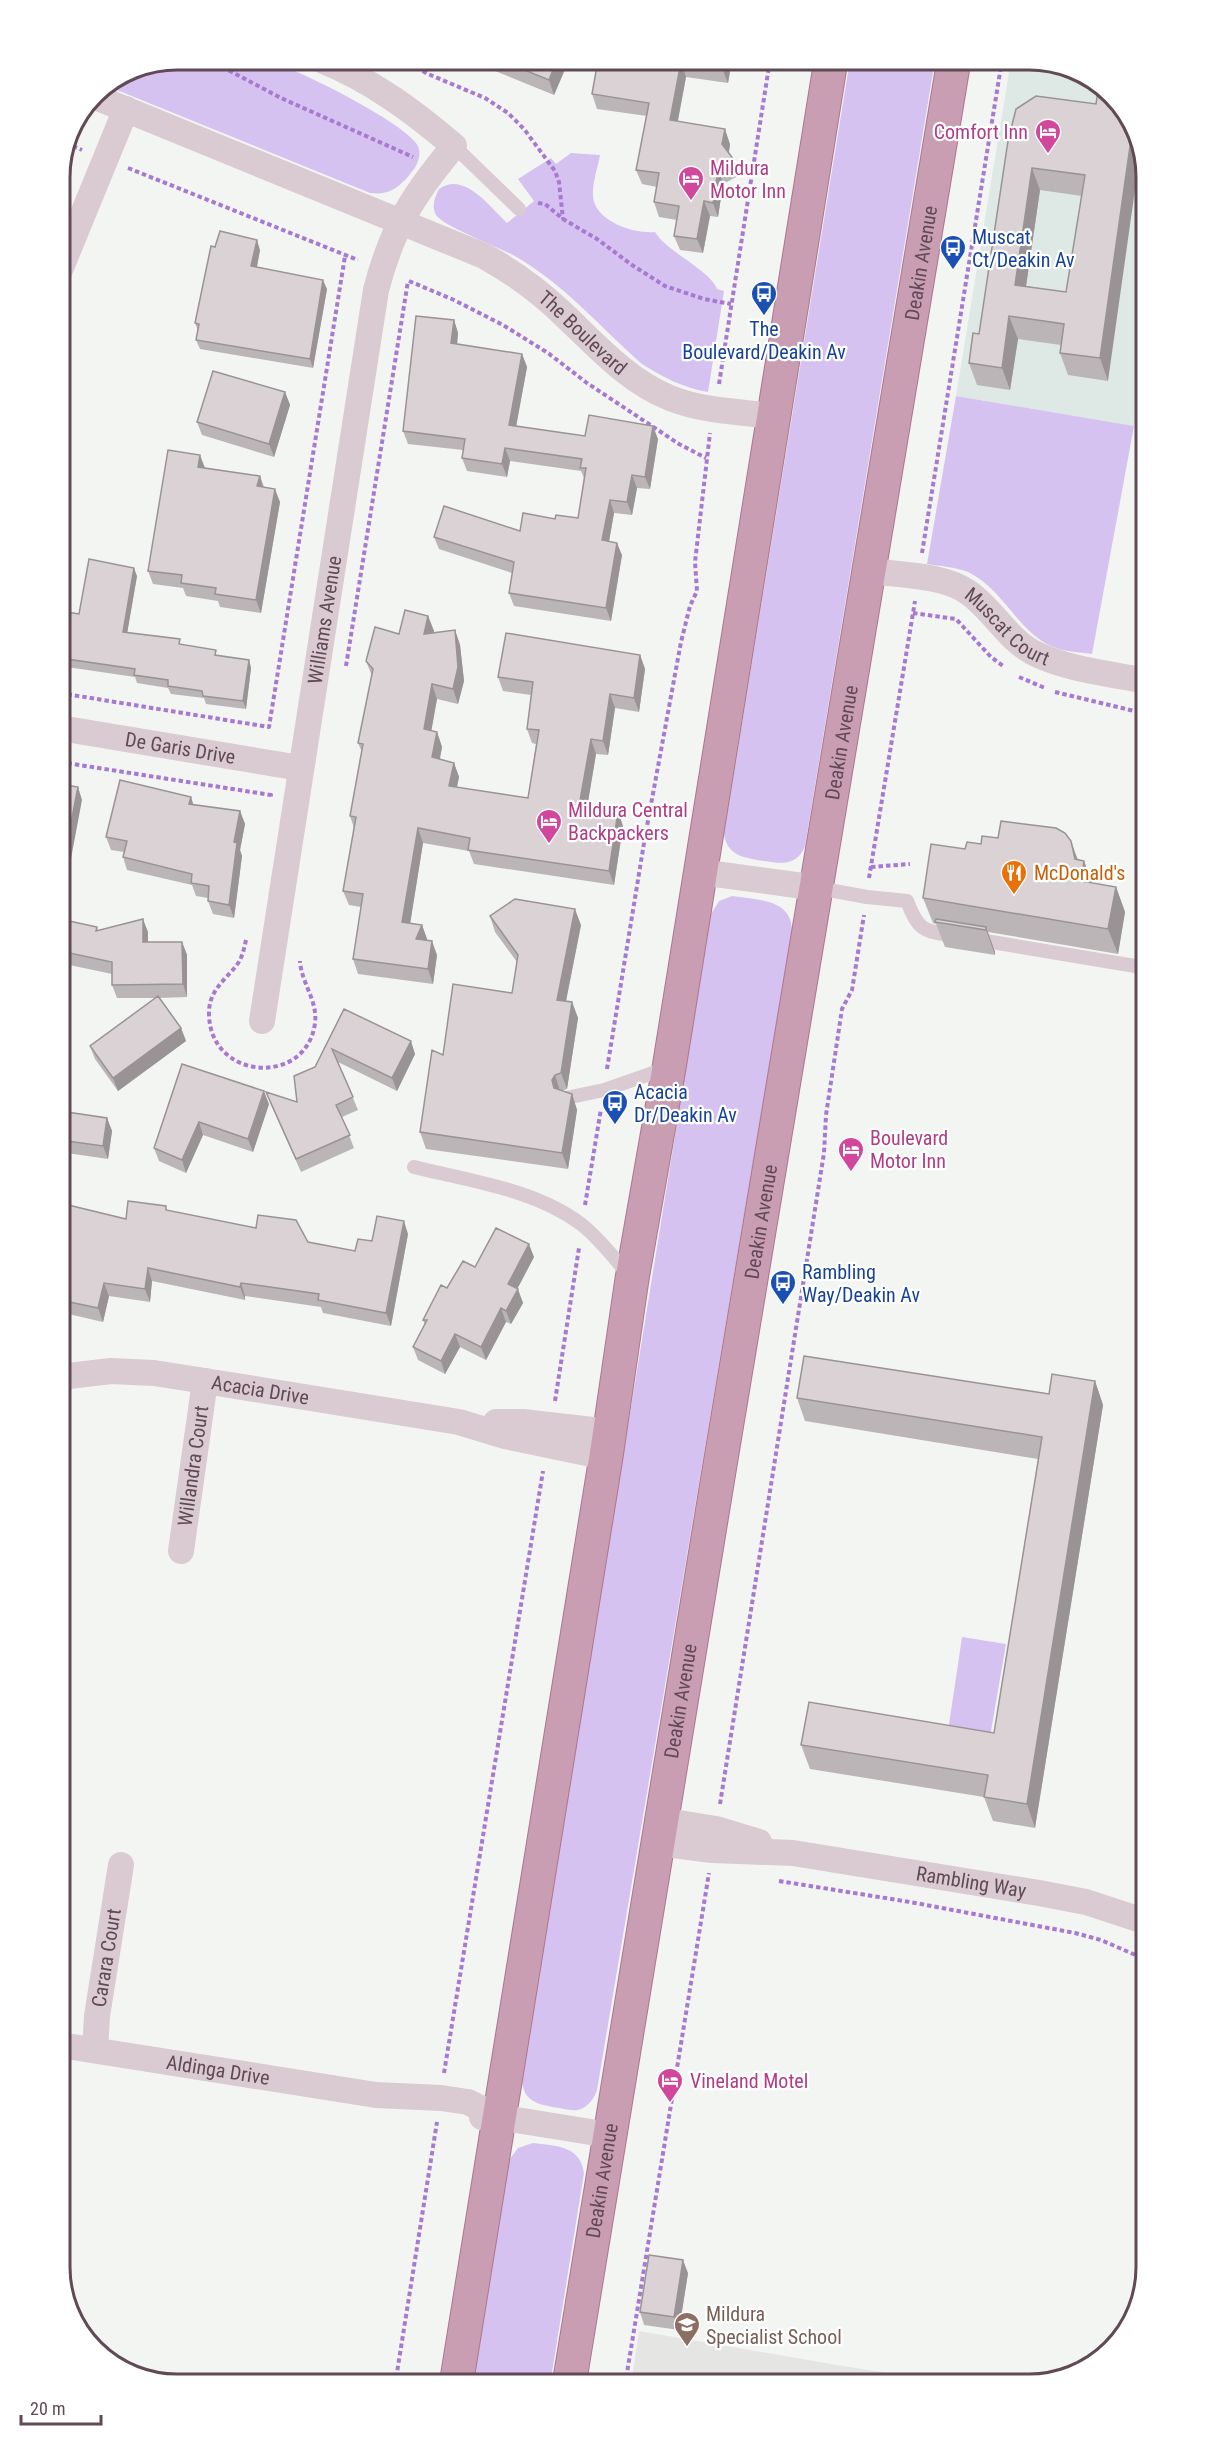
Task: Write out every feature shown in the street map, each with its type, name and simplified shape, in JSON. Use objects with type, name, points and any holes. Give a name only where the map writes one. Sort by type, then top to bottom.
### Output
[{"type":"highway","points":[[458,2374],[608,1445],[632,1279],[669,1068],[829,71]]},
{"type":"highway","name":"Deakin Avenue","points":[[571,2374],[952,71]]},
{"type":"street","points":[[341,70],[381,90],[417,115],[454,146],[435,168],[400,220]]},
{"type":"street","name":"The Boulevard","points":[[104,100],[484,256],[518,275],[563,313],[594,346],[643,383],[669,397],[689,404],[774,416]]},
{"type":"street","points":[[71,244],[126,109]]},
{"type":"street","name":"Williams Avenue","points":[[262,1021],[376,290],[400,220]]},
{"type":"street","name":"Muscat Court","points":[[871,572],[958,586],[976,599],[1029,650],[1043,657],[1136,678]]},
{"type":"street","name":"De Garis Drive","points":[[71,730],[300,768]]},
{"type":"street","points":[[700,872],[818,888]]},
{"type":"street","name":"Acacia Drive","points":[[70,1376],[111,1371],[154,1373],[608,1445]]},
{"type":"street","name":"Willandra Court","points":[[181,1551],[205,1381]]},
{"type":"street","name":"Rambling Way","points":[[659,1832],[714,1839],[1055,1896],[1114,1910],[1136,1918]]},
{"type":"street","name":"Carara Court","points":[[95,2050],[97,2016],[121,1865]]},
{"type":"street","name":"Aldinga Drive","points":[[70,2046],[440,2105],[466,2118],[498,2117],[609,2135]]},
{"type":"lane","points":[[454,146],[519,209]]},
{"type":"lane","points":[[818,888],[867,897],[907,901],[915,923],[930,932],[1136,966]]},
{"type":"lane","points":[[566,1098],[604,1090],[669,1068]]},
{"type":"lane","points":[[414,1167],[541,1202],[582,1225],[632,1279]]},
{"type":"path","points":[[228,70],[281,98],[435,168]]},
{"type":"path","points":[[421,70],[485,98],[508,113],[524,129],[555,171],[559,182],[563,219]]},
{"type":"path","points":[[397,2374],[645,837],[690,606],[697,591],[695,562],[706,458],[768,71]]},
{"type":"path","points":[[627,2374],[821,1176],[826,1115],[842,1009],[852,990],[1000,71]]},
{"type":"path","points":[[75,147],[345,256],[382,268],[454,300],[503,325],[548,352],[587,383],[679,444],[706,458]]},
{"type":"path","points":[[519,209],[536,203],[545,204],[563,219],[597,239],[632,266],[665,286],[704,299],[731,304]]},
{"type":"path","points":[[71,695],[269,727],[345,256]]},
{"type":"path","points":[[71,764],[271,795]]},
{"type":"path","points":[[871,867],[910,864]]},
{"type":"path","points":[[768,1879],[910,1902],[1075,1933],[1101,1940],[1136,1955]]},
{"type":"shaded area","points":[[292,70],[297,72],[371,110],[410,136],[418,146],[417,164],[406,179],[394,189],[381,193],[370,193],[117,90],[130,81],[163,71]]},
{"type":"shaded area","points":[[848,71],[933,71],[805,846],[794,860],[776,863],[738,855],[729,847],[724,834]]},
{"type":"shaded area","points":[[1009,71],[1037,71],[1064,76],[1089,88],[1105,102],[1122,124],[1133,150],[1136,170],[1136,414],[1134,426],[956,396]]},
{"type":"shaded area","points":[[571,153],[600,155],[593,196],[594,202],[604,216],[629,229],[655,232],[669,247],[706,275],[717,289],[724,291],[708,392],[690,388],[642,364],[548,278],[513,255],[459,230],[436,215],[434,205],[439,189],[458,184],[485,200],[507,223],[534,201],[518,179],[551,158],[556,164]]},
{"type":"shaded area","points":[[956,396],[1134,426],[1092,654],[1061,650],[1039,639],[1028,630],[991,588],[968,572],[927,564]]},
{"type":"shaded area","points":[[732,896],[761,900],[779,906],[786,912],[792,930],[597,2090],[588,2105],[578,2110],[568,2110],[546,2106],[529,2098],[523,2088],[522,2080],[711,914],[719,901]]},
{"type":"shaded area","points":[[962,1637],[1006,1644],[990,1737],[948,1731]]},
{"type":"shaded area","points":[[533,2143],[566,2149],[578,2157],[584,2173],[552,2374],[475,2374],[509,2160],[518,2148]]},
{"type":"shaded area","name":"Mildura Specialist School","points":[[639,2331],[894,2374],[633,2374]]},
{"type":"building","points":[[525,70],[553,70],[549,80]]},
{"type":"building","points":[[596,70],[679,71],[670,120],[725,129],[722,144],[734,160],[718,169],[713,203],[704,201],[697,239],[674,236],[679,206],[654,202],[659,173],[636,170],[649,103],[592,94]]},
{"type":"building","points":[[1097,95],[1114,112],[1130,143],[1100,358],[1060,353],[1064,324],[1009,316],[1002,368],[969,363],[973,333],[979,334],[1008,141],[1016,109],[1036,96],[1096,104]],"holes":[[[1032,168],[1085,175],[1066,292],[1015,285]]]},
{"type":"building","points":[[220,231],[257,240],[251,266],[323,280],[310,359],[196,340],[199,324],[195,323],[211,246],[215,247]]},
{"type":"building","points":[[416,316],[454,320],[451,343],[522,354],[509,425],[585,436],[589,415],[653,426],[645,477],[632,475],[627,502],[610,500],[602,540],[617,543],[606,608],[509,593],[514,562],[434,537],[444,506],[520,531],[523,513],[555,519],[556,515],[578,518],[586,468],[580,468],[582,459],[505,448],[502,464],[462,458],[465,439],[403,431]]},
{"type":"building","points":[[213,371],[285,392],[269,444],[197,422]]},
{"type":"building","points":[[168,450],[200,455],[198,467],[260,476],[257,486],[275,489],[256,600],[215,594],[216,588],[181,583],[182,575],[148,571]]},
{"type":"building","points":[[89,559],[134,568],[123,632],[180,639],[179,644],[216,650],[215,655],[249,660],[243,701],[203,696],[202,691],[168,686],[168,680],[134,675],[135,669],[71,660],[71,613],[79,614]]},
{"type":"building","points":[[405,610],[428,616],[424,634],[455,630],[458,667],[453,689],[432,684],[424,729],[437,732],[432,757],[454,763],[449,786],[528,798],[539,730],[527,729],[533,682],[498,677],[506,633],[640,655],[634,698],[610,694],[603,741],[591,739],[579,806],[618,811],[609,871],[468,850],[470,838],[418,828],[402,922],[422,925],[416,939],[432,941],[428,969],[353,959],[363,894],[343,891],[356,817],[350,816],[363,744],[358,743],[373,669],[366,661],[375,627],[399,634]]},
{"type":"building","points":[[120,780],[191,797],[189,804],[240,811],[234,842],[237,843],[229,905],[208,901],[209,886],[191,883],[192,874],[123,857],[127,841],[106,837]]},
{"type":"building","points":[[71,786],[78,787],[71,824]]},
{"type":"building","points":[[1001,821],[1056,828],[1065,833],[1071,841],[1075,859],[1084,861],[1081,881],[1116,887],[1108,929],[923,898],[931,844],[965,849],[967,842],[981,844],[982,836],[998,838]]},
{"type":"building","points":[[515,899],[575,909],[557,1000],[572,1002],[561,1073],[555,1075],[552,1080],[554,1088],[572,1094],[562,1153],[420,1132],[432,1050],[443,1055],[453,984],[512,993],[518,955],[490,916]]},
{"type":"building","points":[[143,919],[143,942],[182,942],[183,984],[112,985],[112,962],[71,953],[71,921],[97,927],[96,931]]},
{"type":"building","points":[[936,919],[986,927],[986,930],[935,922]]},
{"type":"building","points":[[158,996],[181,1028],[113,1078],[90,1046]]},
{"type":"building","points":[[344,1009],[411,1041],[392,1078],[332,1049],[353,1097],[336,1105],[350,1135],[296,1159],[266,1092],[297,1102],[294,1076],[315,1067]]},
{"type":"building","points":[[182,1064],[264,1091],[248,1139],[199,1122],[182,1160],[154,1148]]},
{"type":"building","points":[[71,1113],[107,1118],[103,1146],[71,1141]]},
{"type":"building","points":[[128,1201],[166,1206],[166,1210],[256,1228],[258,1215],[296,1220],[308,1242],[355,1251],[358,1239],[372,1241],[377,1216],[404,1221],[386,1313],[318,1300],[319,1294],[241,1283],[240,1287],[148,1268],[145,1289],[104,1283],[98,1308],[70,1302],[71,1206],[126,1219]]},
{"type":"building","points":[[496,1228],[529,1244],[508,1284],[518,1289],[506,1311],[501,1308],[481,1347],[455,1334],[441,1361],[413,1347],[427,1320],[423,1320],[441,1285],[447,1288],[463,1261],[475,1267]]},
{"type":"building","points":[[804,1356],[1049,1394],[1052,1374],[1095,1381],[1027,1804],[984,1797],[988,1775],[801,1745],[809,1702],[994,1733],[1042,1437],[797,1398]]},
{"type":"building","points":[[649,2255],[683,2260],[674,2317],[640,2312]]},
{"type":"place","name":"Comfort Inn","points":[[1048,155]]},
{"type":"place","name":"Mildura Motor Inn","points":[[691,202]]},
{"type":"place","name":"Muscat Ct/Deakin Av","points":[[953,271]]},
{"type":"place","name":"The Boulevard/Deakin Av","points":[[764,317]]},
{"type":"place","name":"Mildura Central Backpackers","points":[[549,845]]},
{"type":"place","name":"McDonald's","points":[[1014,896]]},
{"type":"place","name":"Acacia Dr/Deakin Av","points":[[615,1126]]},
{"type":"place","name":"Boulevard Motor Inn","points":[[851,1173]]},
{"type":"place","name":"Rambling Way/Deakin Av","points":[[783,1306]]},
{"type":"place","name":"Vineland Motel","points":[[670,2104]]},
{"type":"place","name":"Mildura Specialist School","points":[[687,2348]]}]
